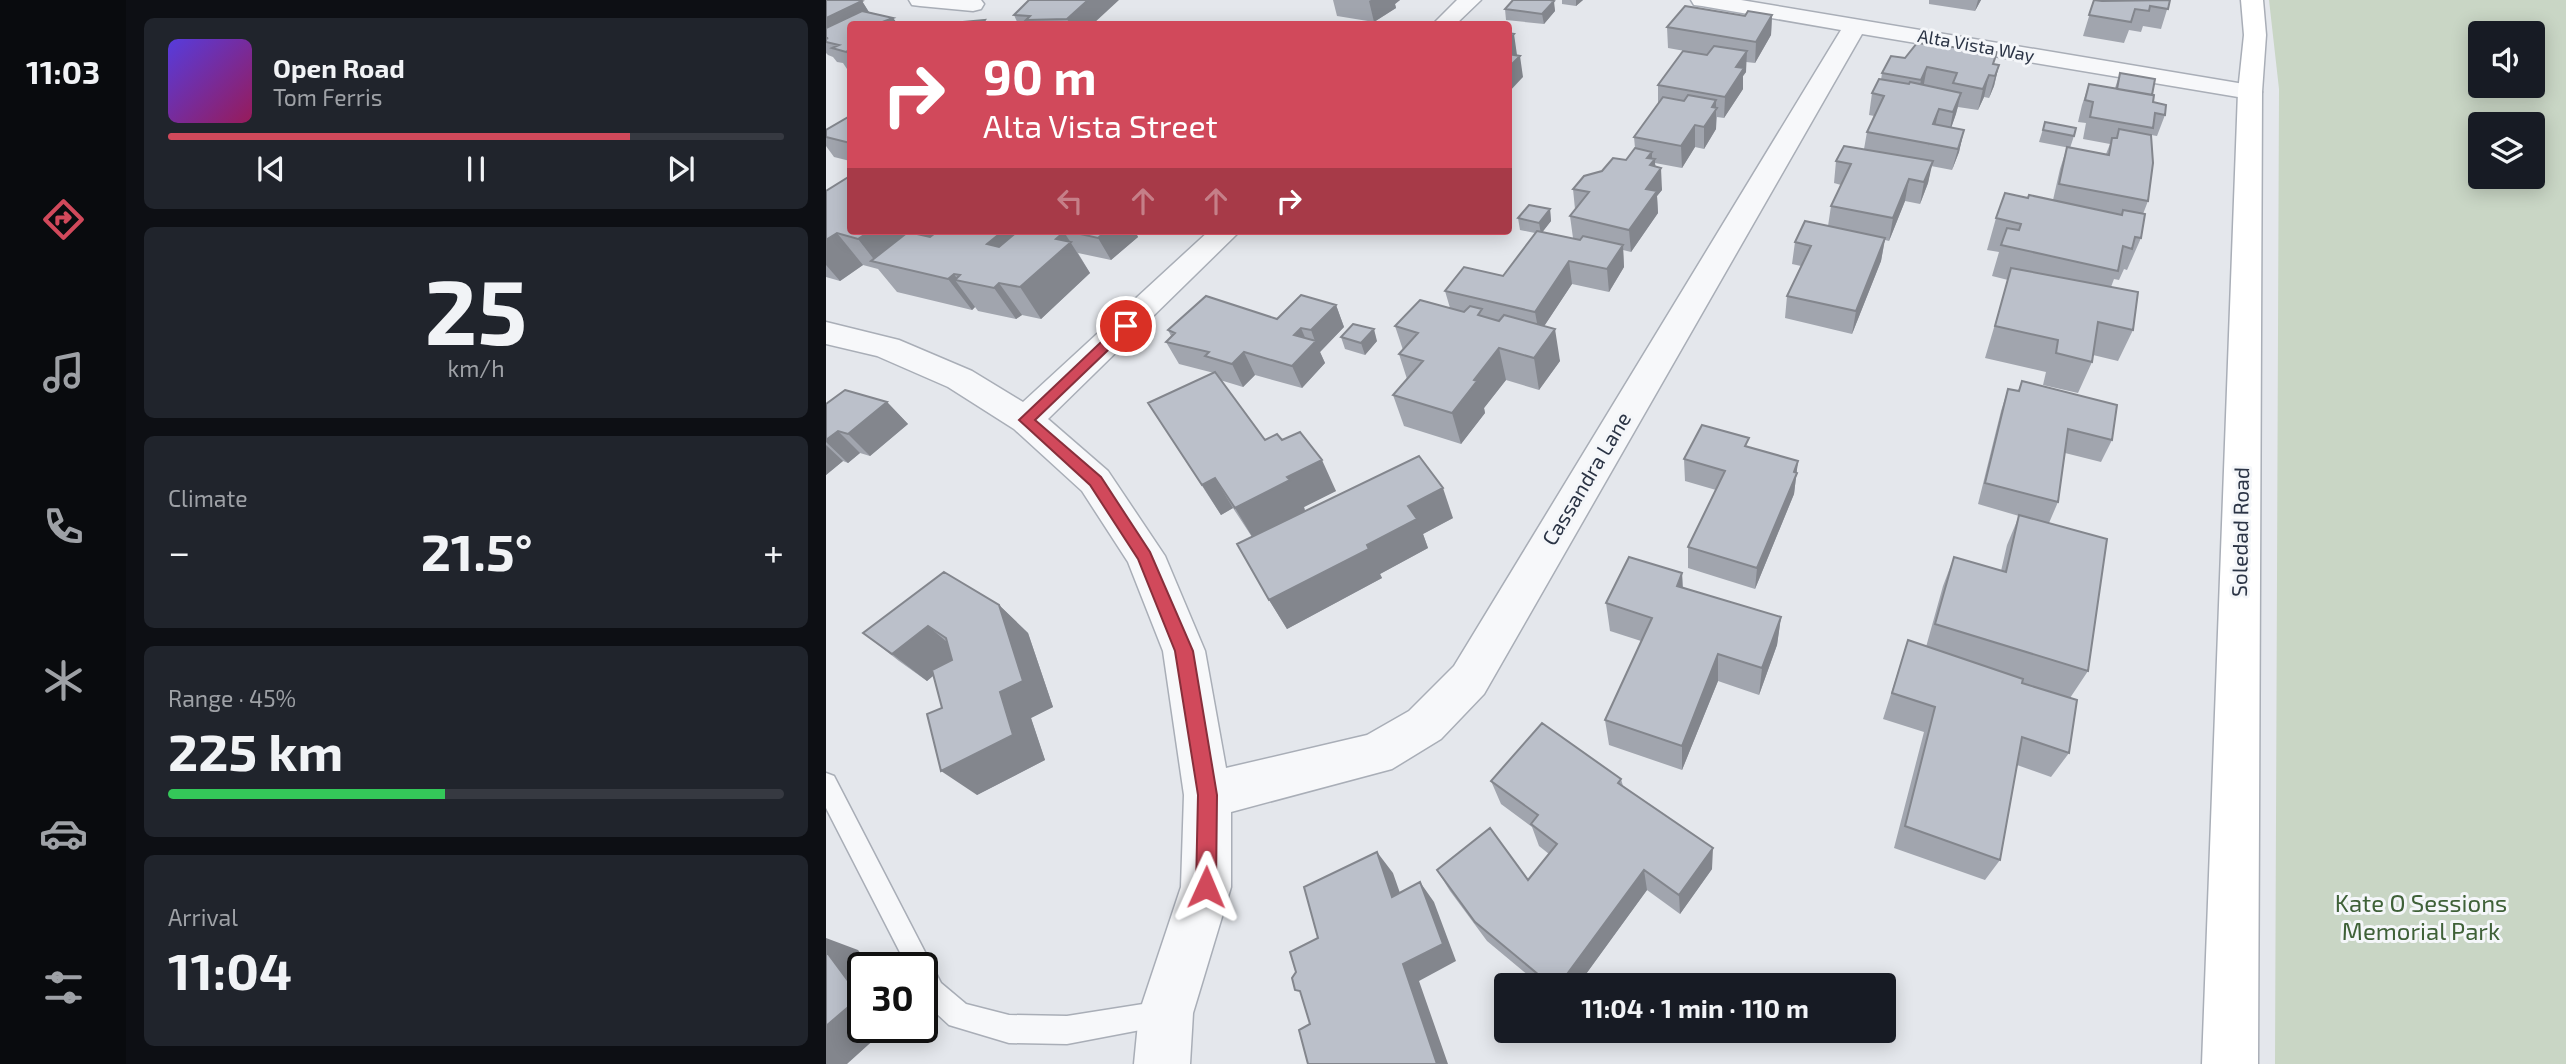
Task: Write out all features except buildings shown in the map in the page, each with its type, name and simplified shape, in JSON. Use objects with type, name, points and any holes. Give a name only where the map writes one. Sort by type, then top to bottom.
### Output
[{"type":"street","points":[[920,0],[973,4]]},
{"type":"street","points":[[1447,21],[1470,0]]},
{"type":"street","name":"Alta Vista Way","points":[[1702,0],[2250,92]]},
{"type":"street","name":"Soledad Road","points":[[2230,1064],[2250,92],[2255,35],[2252,0]]},
{"type":"street","name":"Cassandra Lane","points":[[1208,795],[1376,754],[1425,725],[1469,680],[1855,26]]},
{"type":"street","points":[[1026,420],[1222,235]]},
{"type":"street","points":[[826,333],[887,348],[960,380],[1026,420],[1096,481],[1145,556],[1184,651],[1208,795],[1206,887],[1166,1013],[1162,1064]]},
{"type":"lane","points":[[826,785],[914,952]]},
{"type":"lane","points":[[938,996],[959,1015],[1009,1029],[1067,1030],[1166,1013]]},
{"type":"green space","name":"Kate O Sessions Memorial Park","points":[[2269,0],[2566,0],[2566,1064],[2275,1064],[2279,89]]},
{"type":"route","points":[[1126,326],[1026,420],[1096,481],[1145,556],[1184,651],[1208,795],[1206,887]]}]
